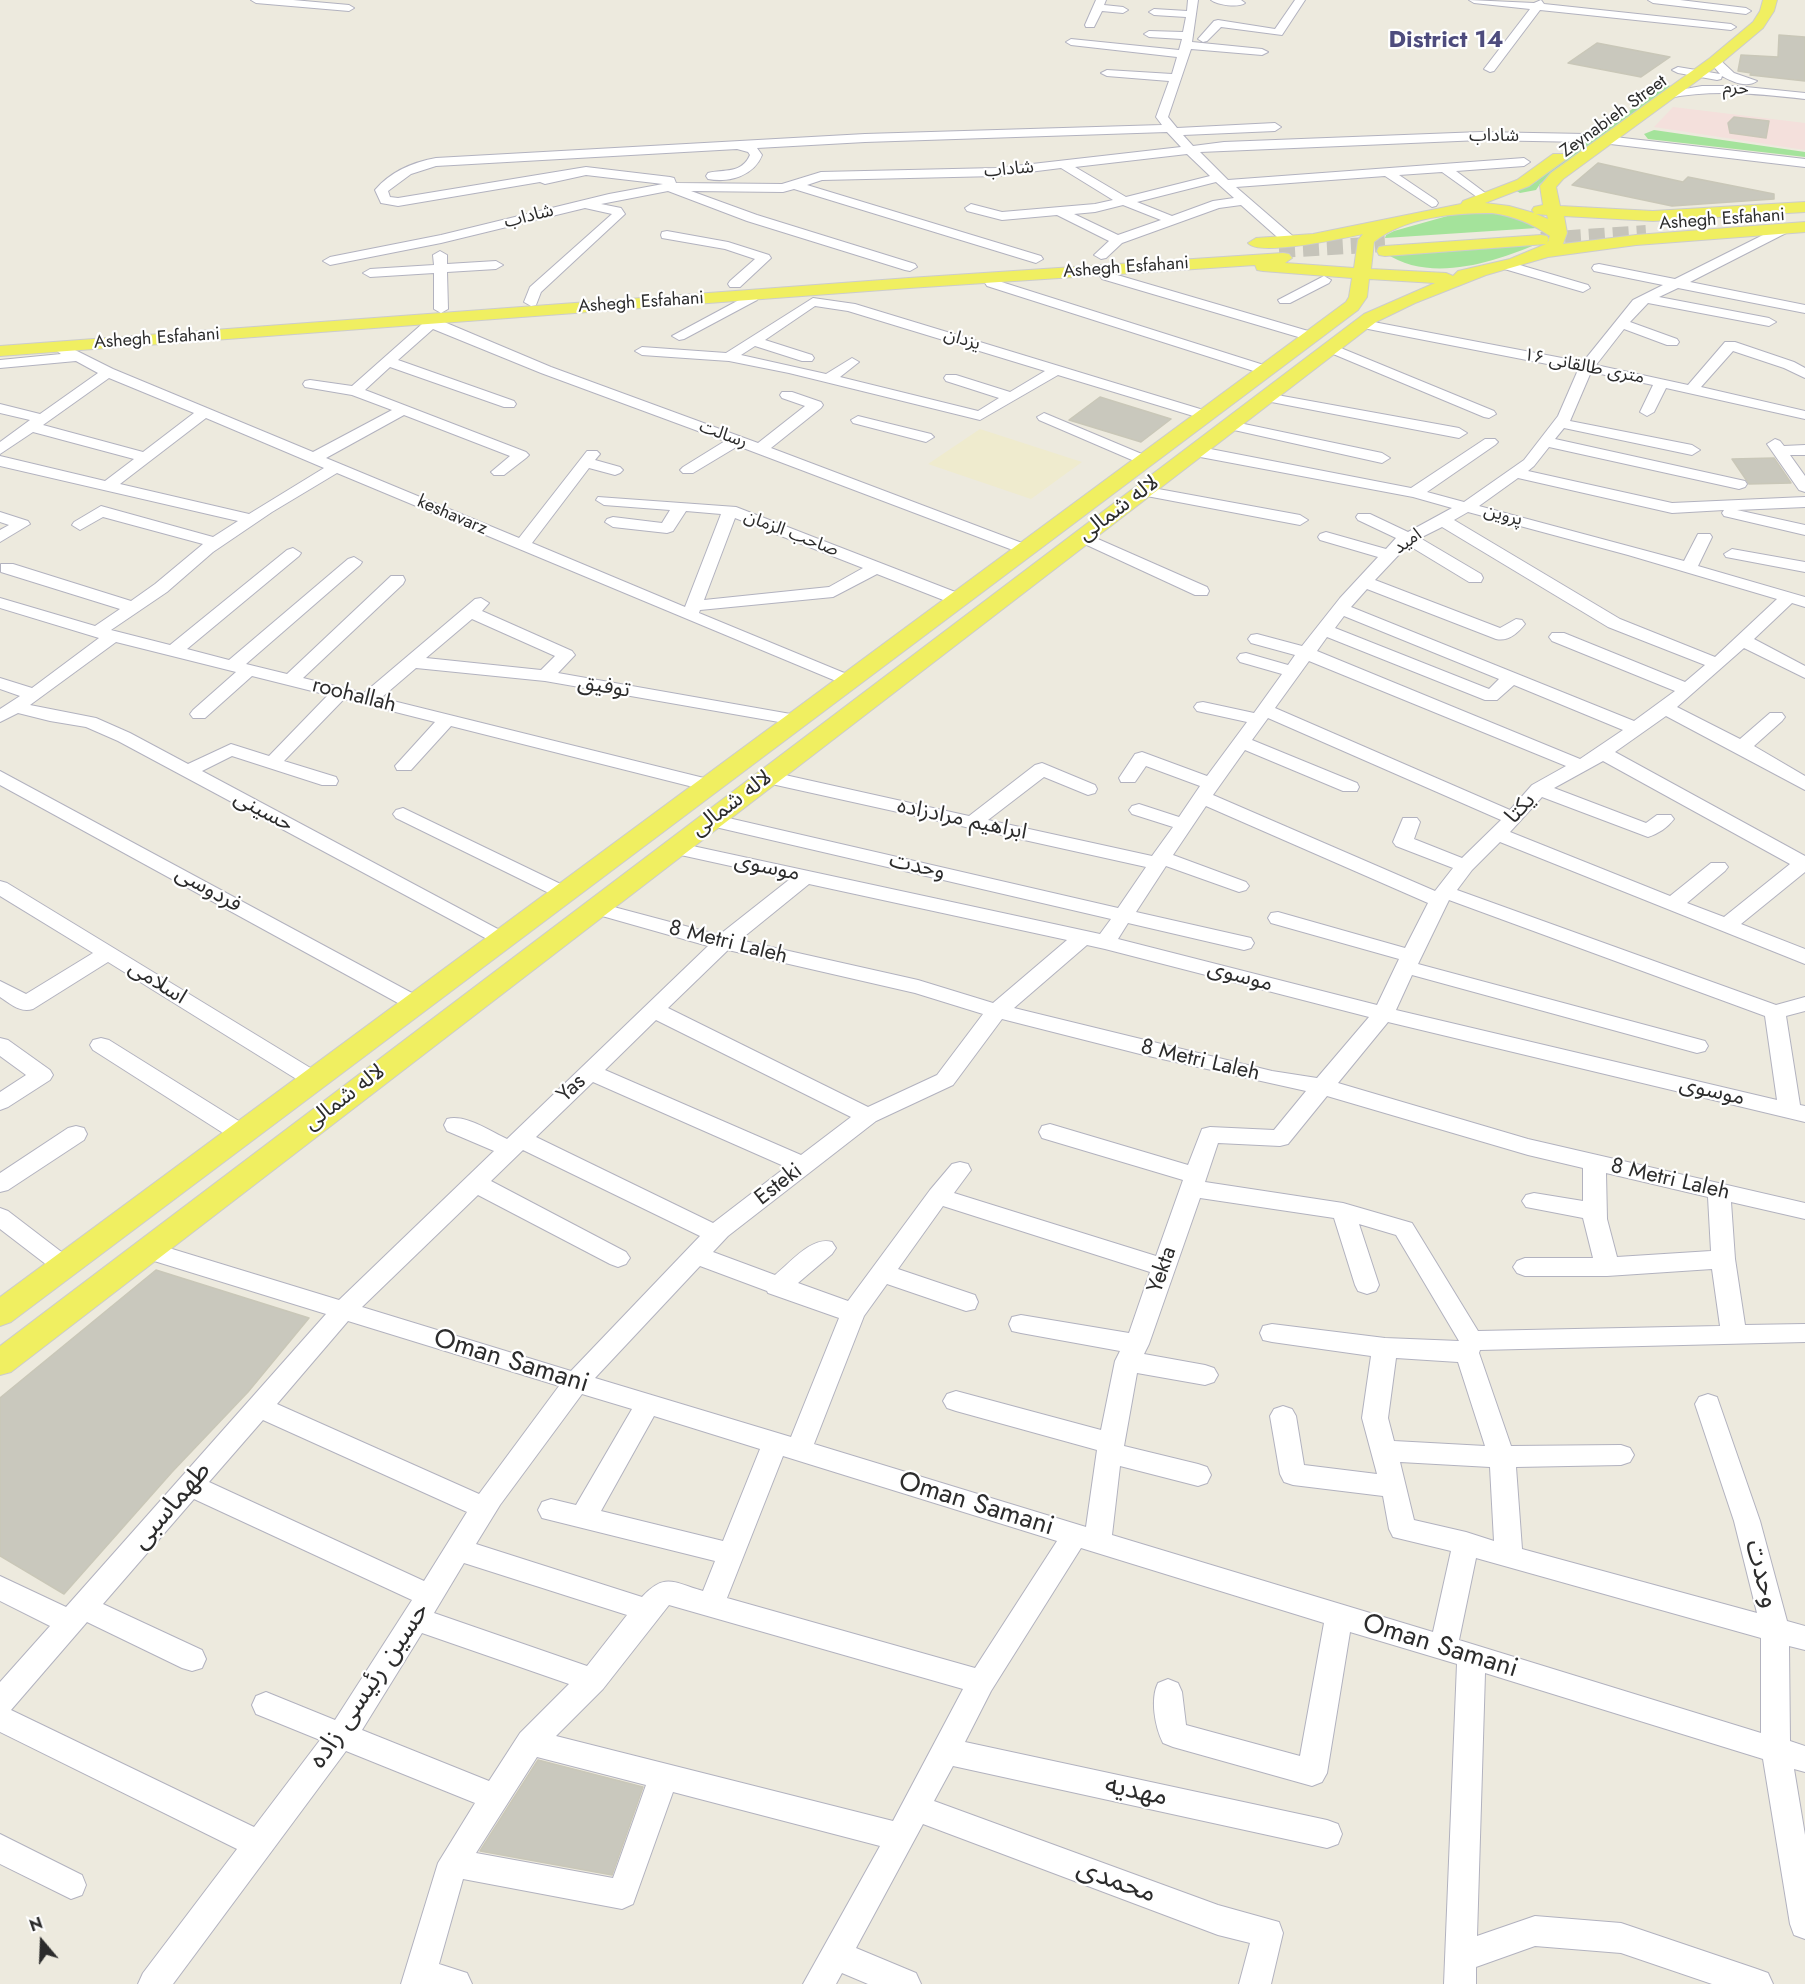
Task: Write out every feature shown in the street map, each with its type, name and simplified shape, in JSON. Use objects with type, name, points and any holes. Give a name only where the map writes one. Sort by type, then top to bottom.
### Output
[{"type":"main road","name":"Zeynabieh Street","points":[[1547,191],[1548,186],[1557,177],[1698,74],[1758,25],[1767,11],[1770,0]]},
{"type":"main road","points":[[1713,41],[1742,10]]},
{"type":"main road","name":"Zeynabieh Street","points":[[1485,203],[1536,175],[1696,56]]},
{"type":"main road","points":[[1557,177],[1560,189],[1575,201],[1639,225]]},
{"type":"main road","points":[[1508,189],[1519,195],[1547,191],[1555,211],[1558,241],[1555,247],[1541,242]]},
{"type":"main road","points":[[1485,203],[1533,217],[1557,233]]},
{"type":"main road","points":[[635,299],[752,297],[1107,276],[1284,256],[1345,234],[1485,203],[1555,211],[1639,225],[1653,216]]},
{"type":"main road","points":[[1676,237],[1629,237],[1616,232],[1609,224],[1611,221],[1622,218],[1805,207]]},
{"type":"main road","name":"Ashegh Esfahani","points":[[1639,225],[1805,214]]},
{"type":"main road","points":[[1411,219],[1372,235],[1366,240],[1378,247],[1541,242],[1594,244],[1805,227]]},
{"type":"main road","name":"Ashegh Esfahani","points":[[1639,225],[1805,222]]},
{"type":"main road","points":[[1262,243],[1346,294],[1422,279],[1468,274],[1506,265],[1541,242]]},
{"type":"main road","points":[[635,299],[735,284],[910,267],[1262,243],[1297,245],[1310,252],[1309,258],[1304,261],[1284,256]]},
{"type":"main road","points":[[1346,294],[1378,247]]},
{"type":"main road","points":[[1378,247],[1372,255],[1407,270],[1468,274]]},
{"type":"main road","points":[[1284,256],[1346,294],[1373,286],[1397,287],[1405,291],[1409,298]]},
{"type":"main road","name":"Ashegh Esfahani","points":[[0,351],[635,299],[1284,256]]},
{"type":"main road","name":"لاله شمالی","points":[[0,1363],[1266,397],[1321,342],[1346,294],[1409,298],[1468,274]]},
{"type":"main road","name":"Ashegh Esfahani","points":[[0,341],[432,317],[531,302],[635,299]]},
{"type":"main road","name":"لاله شمالی","points":[[0,1314],[1265,370],[1321,342]]},
{"type":"main road","points":[[1096,496],[1133,499]]},
{"type":"main road","points":[[458,973],[434,996],[437,1006],[472,1002]]},
{"type":"main road","points":[[377,1033],[402,1030],[411,1033],[408,1046],[389,1065]]},
{"type":"street","points":[[256,0],[349,8]]},
{"type":"street","points":[[1192,0],[1192,14],[1184,50],[1176,78],[1166,90],[1162,117],[1191,150],[1244,201],[1284,256]]},
{"type":"street","points":[[1216,0],[1240,3]]},
{"type":"street","points":[[1203,39],[1218,23],[1278,33],[1300,0]]},
{"type":"street","points":[[1474,0],[1714,22],[1742,10]]},
{"type":"street","points":[[1505,0],[1538,5],[1569,3],[1714,22]]},
{"type":"street","points":[[1653,0],[1742,10]]},
{"type":"street","points":[[1090,25],[1099,4],[1123,10]]},
{"type":"street","points":[[1490,69],[1538,5]]},
{"type":"street","points":[[1154,12],[1192,14]]},
{"type":"street","points":[[1149,34],[1184,50]]},
{"type":"street","points":[[1071,42],[1184,50],[1262,52]]},
{"type":"street","points":[[1118,59],[1184,50]]},
{"type":"street","name":"حرم","points":[[1715,61],[1719,70],[1736,84],[1805,96]]},
{"type":"street","points":[[1678,70],[1736,84]]},
{"type":"street","points":[[1107,73],[1176,78]]},
{"type":"street","name":"حرم","points":[[1668,95],[1691,89],[1736,84],[1805,87]]},
{"type":"street","points":[[1104,85],[1126,87]]},
{"type":"street","points":[[910,267],[752,218],[669,184],[605,172],[563,174],[398,202],[385,200],[381,190],[393,179],[420,164],[865,138],[1275,127]]},
{"type":"street","name":"شاداب","points":[[330,261],[441,239],[669,184],[783,188],[821,176],[997,172],[1224,146],[1481,135],[1585,138]]},
{"type":"street","points":[[1399,139],[1422,169]]},
{"type":"street","points":[[1606,140],[1805,163]]},
{"type":"street","points":[[669,184],[747,170],[754,162],[756,154],[752,149],[740,146]]},
{"type":"street","points":[[563,174],[551,165],[554,159],[572,154]]},
{"type":"street","points":[[971,208],[1002,216],[1095,208],[1222,181],[1524,162]]},
{"type":"street","points":[[1062,164],[1124,201],[1172,220]]},
{"type":"street","points":[[1445,168],[1485,203]]},
{"type":"street","points":[[1387,172],[1432,203]]},
{"type":"street","points":[[462,202],[525,194],[544,180],[563,174]]},
{"type":"street","points":[[795,184],[1036,259]]},
{"type":"street","points":[[1101,255],[1117,240],[1216,204],[1244,201]]},
{"type":"street","points":[[531,302],[535,290],[619,214],[616,211],[584,204]]},
{"type":"street","points":[[1059,211],[1117,240]]},
{"type":"street","name":"امید","points":[[1105,942],[1183,824],[1306,653],[1389,555],[1408,538],[1468,506],[1529,463],[1565,417],[1586,367],[1638,303],[1783,229]]},
{"type":"street","points":[[667,235],[728,246],[764,258],[735,284]]},
{"type":"street","points":[[355,391],[389,362],[432,317],[440,269],[441,239]]},
{"type":"street","points":[[370,273],[496,264]]},
{"type":"street","points":[[1506,265],[1583,288]]},
{"type":"street","points":[[1599,268],[1805,309]]},
{"type":"street","points":[[1107,276],[1321,342],[1489,414]]},
{"type":"street","points":[[992,283],[1265,370]]},
{"type":"street","points":[[1285,300],[1346,294]]},
{"type":"street","name":"۱۶ متری طالقانی","points":[[1346,294],[1586,367],[1805,415]]},
{"type":"street","points":[[679,336],[752,297]]},
{"type":"street","points":[[1646,299],[1769,322]]},
{"type":"street","name":"یزدان","points":[[729,357],[813,302],[850,307],[1205,415]]},
{"type":"street","name":"رسالت","points":[[432,317],[546,370],[1024,549]]},
{"type":"street","points":[[1621,323],[1672,342]]},
{"type":"street","points":[[754,341],[807,358]]},
{"type":"street","points":[[1691,390],[1730,345],[1789,365],[1805,374]]},
{"type":"street","name":"keshavarz","points":[[58,347],[108,372],[522,545],[692,610],[848,681]]},
{"type":"street","points":[[642,351],[729,357],[980,416],[1058,369]]},
{"type":"street","points":[[0,364],[77,357]]},
{"type":"street","points":[[389,362],[509,404]]},
{"type":"street","points":[[828,379],[852,362]]},
{"type":"street","points":[[322,371],[304,390],[355,391],[521,455],[499,472]]},
{"type":"street","points":[[2,446],[108,372]]},
{"type":"street","points":[[951,378],[1011,398]]},
{"type":"street","points":[[1647,412],[1660,383]]},
{"type":"street","points":[[760,449],[816,405],[787,395]]},
{"type":"street","points":[[1266,397],[1459,433]]},
{"type":"street","points":[[894,429],[925,403]]},
{"type":"street","points":[[0,408],[36,423],[146,457]]},
{"type":"street","points":[[314,458],[405,409]]},
{"type":"street","points":[[108,486],[205,412]]},
{"type":"street","points":[[1044,417],[1144,460]]},
{"type":"street","points":[[858,420],[926,437]]},
{"type":"street","points":[[1560,423],[1692,450]]},
{"type":"street","points":[[1230,425],[1382,458]]},
{"type":"street","points":[[688,470],[737,440]]},
{"type":"street","points":[[1414,493],[1490,442]]},
{"type":"street","points":[[1546,442],[1739,484]]},
{"type":"street","points":[[1805,450],[1777,448],[1805,487]]},
{"type":"street","name":"پروین","points":[[1195,451],[1414,493],[1468,506],[1797,600]]},
{"type":"street","points":[[522,545],[589,458],[615,470]]},
{"type":"street","points":[[0,461],[252,519]]},
{"type":"street","points":[[8,712],[34,695],[132,608],[216,543],[336,467]]},
{"type":"street","points":[[1515,473],[1672,508],[1805,502]]},
{"type":"street","points":[[1133,499],[1300,520]]},
{"type":"street","points":[[604,500],[730,510]]},
{"type":"street","points":[[613,522],[667,528],[681,506]]},
{"type":"street","points":[[1703,506],[1805,530]]},
{"type":"street","name":"صاحب الزمان","points":[[692,610],[730,510],[957,599]]},
{"type":"street","points":[[80,525],[101,512],[216,543]]},
{"type":"street","points":[[0,517],[22,524],[0,537]]},
{"type":"street","points":[[1364,517],[1408,538],[1476,578]]},
{"type":"street","points":[[1442,520],[1614,623],[1717,664]]},
{"type":"street","points":[[1083,537],[1201,591]]},
{"type":"street","points":[[1326,537],[1389,555]]},
{"type":"street","points":[[1689,568],[1704,537]]},
{"type":"street","points":[[174,651],[293,553]]},
{"type":"street","points":[[1732,554],[1805,567]]},
{"type":"street","points":[[199,714],[241,668],[354,562]]},
{"type":"street","points":[[692,610],[833,592],[877,567]]},
{"type":"street","points":[[7,568],[132,608]]},
{"type":"street","points":[[290,681],[397,580]]},
{"type":"street","points":[[1365,582],[1502,635],[1516,624]]},
{"type":"street","name":"یکتا","points":[[1324,1087],[1383,1014],[1442,896],[1465,866],[1513,818],[1528,799],[1539,789],[1581,766],[1665,708],[1742,640],[1797,600]]},
{"type":"street","name":"roohallah","points":[[0,603],[105,634],[709,785]]},
{"type":"street","points":[[367,700],[476,608],[566,655],[545,676]]},
{"type":"street","points":[[1341,609],[1635,728]]},
{"type":"street","points":[[1325,630],[1491,696],[1511,678]]},
{"type":"street","points":[[1558,637],[1686,689]]},
{"type":"street","points":[[1257,639],[1306,653],[1581,766]]},
{"type":"street","points":[[1742,640],[1805,673]]},
{"type":"street","points":[[1246,658],[1293,672]]},
{"type":"street","name":"توفیق","points":[[411,662],[545,676],[796,720]]},
{"type":"street","points":[[0,683],[34,695]]},
{"type":"street","points":[[273,762],[340,693]]},
{"type":"street","points":[[1203,707],[1261,715],[1513,818]]},
{"type":"street","points":[[1665,708],[1742,747],[1805,784]]},
{"type":"street","name":"حسینی","points":[[8,712],[90,722],[124,737],[502,940]]},
{"type":"street","points":[[1742,747],[1776,717]]},
{"type":"street","points":[[404,766],[447,720]]},
{"type":"street","points":[[1241,742],[1350,787]]},
{"type":"street","points":[[188,771],[231,750],[329,781]]},
{"type":"street","points":[[1601,752],[1804,864],[1728,924]]},
{"type":"street","points":[[1128,778],[1142,758],[1207,790],[1442,896],[1775,1012],[1805,1004]]},
{"type":"street","points":[[973,822],[1042,770],[1088,789]]},
{"type":"street","name":"فردوسی","points":[[0,777],[416,1004]]},
{"type":"street","name":"ابراهیم مرادزاده","points":[[767,777],[1159,860],[1239,886]]},
{"type":"street","points":[[1539,789],[1648,831],[1664,819]]},
{"type":"street","points":[[1138,810],[1183,824]]},
{"type":"street","points":[[403,814],[564,893]]},
{"type":"street","name":"وحدت","points":[[711,820],[1244,943]]},
{"type":"street","points":[[1410,822],[1403,842],[1465,866]]},
{"type":"street","points":[[1497,834],[1728,924],[1805,957]]},
{"type":"street","name":"موسوی","points":[[674,848],[1105,942],[1383,1014],[1797,1112]]},
{"type":"street","points":[[1673,904],[1718,867]]},
{"type":"street","name":"Yas","points":[[344,1310],[723,943],[806,876]]},
{"type":"street","name":"اسلامی","points":[[0,887],[314,1080]]},
{"type":"street","name":"8 Metri Laleh","points":[[595,908],[723,943],[918,987],[998,1011],[1260,1076],[1324,1087],[1517,1144],[1805,1210]]},
{"type":"street","points":[[1278,918],[1408,962],[1697,1046]]},
{"type":"street","name":"Esteki","points":[[576,1382],[716,1234],[868,1116],[945,1080],[998,1011],[1082,938]]},
{"type":"street","points":[[0,988],[26,1004],[108,953]]},
{"type":"street","points":[[654,1010],[868,1116]]},
{"type":"street","points":[[1775,1012],[1797,1112]]},
{"type":"street","points":[[0,1045],[42,1075],[0,1102]]},
{"type":"street","points":[[101,1045],[242,1134]]},
{"type":"street","points":[[590,1072],[804,1166]]},
{"type":"street","name":"Yekta","points":[[1086,1539],[1111,1448],[1132,1352],[1210,1135],[1280,1138],[1324,1087]]},
{"type":"street","points":[[455,1125],[515,1144],[716,1234]]},
{"type":"street","points":[[1050,1131],[1193,1182],[1343,1211],[1404,1229],[1469,1347],[1502,1457],[1509,1557]]},
{"type":"street","points":[[0,1184],[76,1134]]},
{"type":"street","points":[[1593,1162],[1594,1211],[1607,1267]]},
{"type":"street","points":[[711,1605],[731,1554],[853,1313],[938,1196],[960,1170]]},
{"type":"street","points":[[475,1183],[618,1258]]},
{"type":"street","points":[[1719,1192],[1723,1259],[1734,1334]]},
{"type":"street","points":[[938,1196],[1164,1267]]},
{"type":"street","points":[[1534,1201],[1594,1211]]},
{"type":"street","points":[[1343,1211],[1367,1285]]},
{"type":"street","points":[[0,1217],[64,1266]]},
{"type":"street","points":[[777,1287],[824,1248]]},
{"type":"street","name":"Oman Samani","points":[[146,1250],[1805,1759]]},
{"type":"street","points":[[696,1255],[777,1287],[853,1313]]},
{"type":"street","points":[[1525,1267],[1607,1267],[1723,1259]]},
{"type":"street","points":[[883,1273],[966,1302]]},
{"type":"street","name":"طهماسبی","points":[[0,1702],[344,1310]]},
{"type":"street","points":[[1021,1324],[1132,1352],[1205,1375]]},
{"type":"street","points":[[1272,1333],[1385,1348],[1469,1347],[1734,1334],[1805,1333]]},
{"type":"street","points":[[1385,1348],[1375,1418],[1394,1487],[1402,1529],[1466,1543],[1509,1557],[1805,1638]]},
{"type":"street","name":"حسین رئیسی زاده","points":[[154,1984],[341,1734],[423,1608],[484,1508],[576,1382]]},
{"type":"street","points":[[956,1401],[1198,1474]]},
{"type":"street","points":[[583,1518],[648,1404]]},
{"type":"street","name":"وحدت","points":[[1708,1404],[1747,1521],[1775,1628],[1776,1750],[1805,1924]]},
{"type":"street","points":[[259,1407],[484,1508]]},
{"type":"street","points":[[1283,1416],[1293,1474],[1394,1487]]},
{"type":"street","points":[[1383,1451],[1502,1457],[1621,1455]]},
{"type":"street","points":[[190,1485],[423,1608],[593,1680]]},
{"type":"street","points":[[551,1510],[731,1554]]},
{"type":"street","points":[[819,1984],[901,1837],[981,1682],[1086,1539]]},
{"type":"street","points":[[1443,1648],[1466,1543]]},
{"type":"street","points":[[458,1550],[656,1601],[711,1605],[981,1682]]},
{"type":"street","points":[[0,1588],[192,1659]]},
{"type":"street","points":[[456,1984],[418,1980],[453,1863],[530,1742],[593,1680],[656,1601]]},
{"type":"street","points":[[1168,1692],[1173,1734],[1312,1773],[1339,1617]]},
{"type":"street","points":[[1460,1971],[1471,1657]]},
{"type":"street","points":[[266,1705],[495,1797]]},
{"type":"street","points":[[0,1718],[259,1844]]},
{"type":"street","points":[[530,1742],[901,1837]]},
{"type":"street","name":"مهدیه","points":[[945,1750],[1327,1834]]},
{"type":"street","points":[[453,1863],[622,1894],[664,1775]]},
{"type":"street","name":"محمدی","points":[[916,1808],[1218,1920],[1268,1933],[1256,1984]]},
{"type":"street","points":[[0,1848],[71,1885]]},
{"type":"street","points":[[1460,1971],[1535,1931],[1621,1938],[1757,1984]]},
{"type":"street","points":[[835,1955],[905,1984]]},
{"type":"shaded area","points":[[1673,107],[1805,123],[1805,150],[1654,127]]},
{"type":"shaded area","points":[[980,429],[1082,462],[1031,499],[928,464]]},
{"type":"green space","points":[[1667,85],[1671,86],[1540,184],[1536,190],[1520,193],[1515,190]]},
{"type":"green space","points":[[1654,130],[1805,152],[1805,157],[1648,139],[1644,134]]},
{"type":"green space","points":[[1458,213],[1489,213],[1509,216],[1528,222],[1537,228],[1385,238],[1394,231]]},
{"type":"green space","points":[[1542,242],[1504,257],[1463,267],[1422,267],[1403,262],[1385,253]]},
{"type":"building","points":[[1779,35],[1805,37],[1805,81],[1750,75],[1751,73],[1738,71],[1741,55],[1778,57]]},
{"type":"building","points":[[1597,43],[1670,57],[1641,77],[1568,63]]},
{"type":"building","points":[[1734,117],[1769,121],[1766,138],[1730,133],[1728,123]]},
{"type":"building","points":[[1598,163],[1683,182],[1688,177],[1774,194],[1774,199],[1672,206],[1572,185]]},
{"type":"building","points":[[1100,397],[1171,419],[1141,442],[1069,420]]},
{"type":"building","points":[[1774,458],[1791,483],[1749,484],[1732,459]]},
{"type":"building","points":[[156,1270],[309,1318],[248,1392],[172,1472],[64,1594],[0,1556],[0,1398]]},
{"type":"building","points":[[538,1760],[643,1787],[612,1875],[480,1851]]},
{"type":"tunnel","points":[[1541,240],[1646,233]]},
{"type":"tunnel","points":[[1279,250],[1385,244]]},
{"type":"district","name":"District 14","points":[[1446,41]]}]
